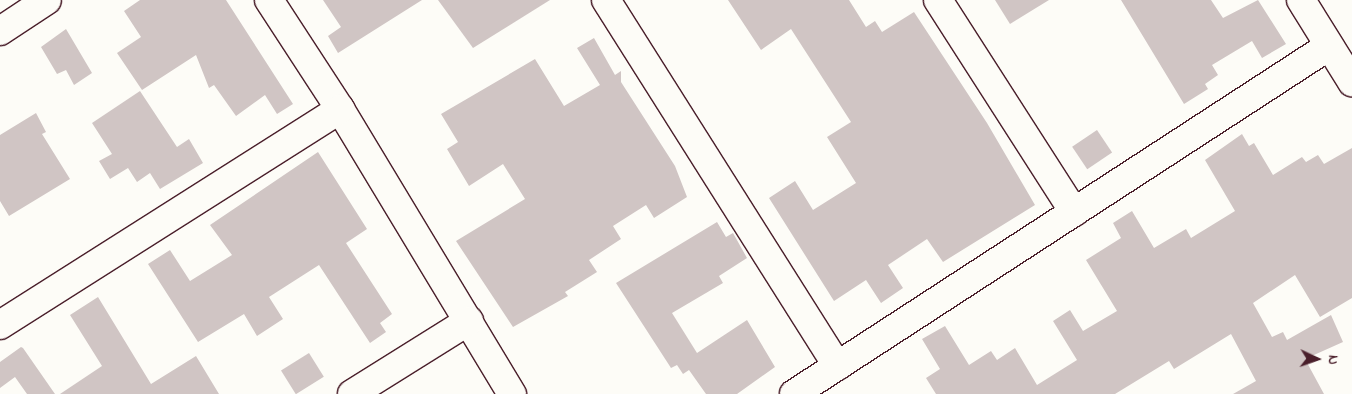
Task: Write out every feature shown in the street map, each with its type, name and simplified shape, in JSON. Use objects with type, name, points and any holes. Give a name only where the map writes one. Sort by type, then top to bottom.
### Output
[{"type":"street","points":[[0,31],[47,0]]},
{"type":"street","points":[[269,0],[340,109],[512,394]]},
{"type":"street","points":[[606,0],[837,366]]},
{"type":"street","points":[[938,0],[1074,212]]},
{"type":"street","points":[[1301,0],[1352,80]]},
{"type":"street","points":[[794,394],[1329,46]]},
{"type":"street","points":[[0,325],[340,109]]},
{"type":"street","points":[[352,394],[469,321]]},
{"type":"building","points":[[140,0],[226,0],[293,104],[277,114],[265,95],[236,116],[214,85],[209,88],[196,55],[142,90],[117,53],[141,37],[124,11]]},
{"type":"building","points":[[323,0],[422,0],[338,53],[328,36],[341,27]]},
{"type":"building","points":[[438,0],[550,0],[473,48]]},
{"type":"building","points":[[728,0],[849,0],[866,27],[875,21],[882,32],[914,12],[987,123],[1035,205],[943,262],[927,239],[888,265],[903,288],[881,303],[866,280],[834,301],[769,198],[795,181],[813,210],[856,183],[827,137],[851,122],[791,29],[761,50]]},
{"type":"building","points":[[995,0],[1049,0],[1010,24]]},
{"type":"building","points":[[1121,0],[1211,0],[1223,18],[1258,0],[1286,44],[1262,58],[1252,41],[1212,65],[1218,75],[1205,84],[1208,89],[1184,104]]},
{"type":"building","points":[[66,29],[92,73],[74,85],[66,70],[57,74],[41,47]]},
{"type":"building","points":[[594,38],[615,75],[621,71],[621,82],[675,166],[687,197],[654,218],[646,205],[613,226],[621,239],[589,260],[597,272],[565,292],[568,296],[513,327],[456,241],[525,199],[503,164],[469,186],[447,149],[458,142],[441,114],[535,59],[564,106],[600,85],[577,48]]},
{"type":"building","points":[[140,91],[177,147],[189,139],[203,163],[160,189],[150,173],[137,182],[128,168],[110,179],[99,161],[112,154],[92,123]]},
{"type":"building","points":[[36,113],[46,132],[42,134],[70,179],[9,216],[0,201],[0,135]]},
{"type":"building","points":[[1097,130],[1112,152],[1087,169],[1072,147]]},
{"type":"building","points":[[1242,134],[1249,146],[1254,143],[1273,175],[1302,157],[1306,162],[1318,155],[1324,164],[1352,148],[1352,298],[1320,317],[1295,275],[1253,303],[1272,337],[1283,332],[1287,340],[1331,315],[1343,342],[1305,359],[1324,394],[1233,394],[1256,381],[1231,334],[1174,369],[1169,361],[1115,394],[936,394],[926,378],[940,369],[922,339],[945,326],[969,365],[991,351],[997,360],[1015,348],[1037,385],[1077,360],[1053,321],[1070,310],[1083,331],[1117,311],[1086,260],[1121,238],[1113,223],[1132,211],[1154,248],[1186,229],[1191,238],[1235,211],[1205,160]]},
{"type":"building","points":[[318,152],[367,229],[346,243],[392,314],[380,323],[386,332],[370,343],[319,265],[269,297],[283,319],[257,336],[244,314],[198,342],[148,264],[170,250],[190,281],[232,255],[210,225]]},
{"type":"building","points":[[717,222],[726,237],[733,233],[747,258],[719,276],[723,283],[672,313],[697,353],[747,320],[775,367],[737,394],[706,394],[689,370],[683,374],[677,365],[671,368],[616,283]]},
{"type":"building","points":[[98,297],[151,384],[196,356],[219,394],[60,394],[102,366],[70,315]]},
{"type":"building","points":[[21,347],[55,394],[27,394],[15,377],[0,388],[0,362]]},
{"type":"building","points":[[309,353],[324,377],[296,394],[281,370]]}]
